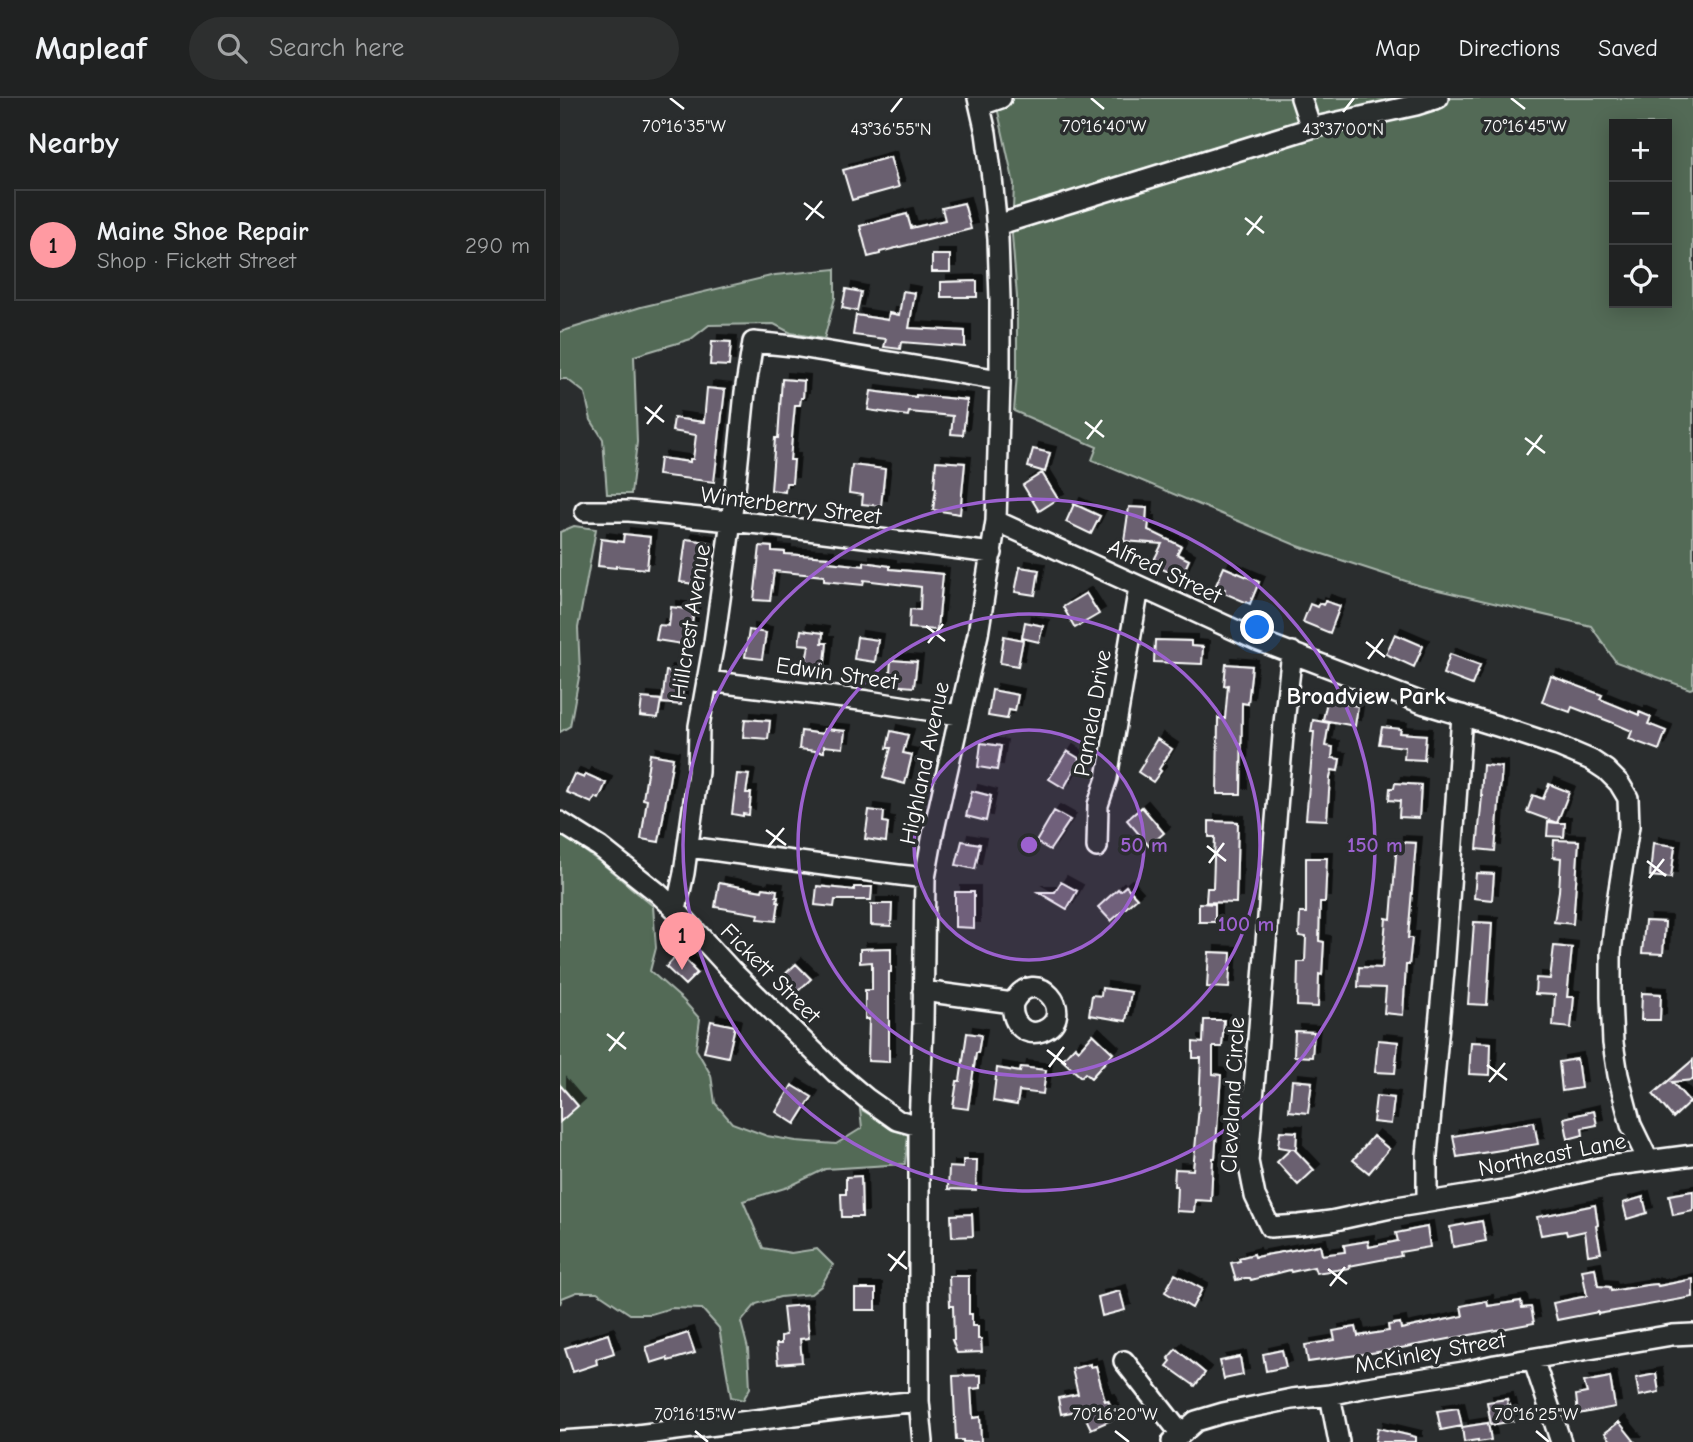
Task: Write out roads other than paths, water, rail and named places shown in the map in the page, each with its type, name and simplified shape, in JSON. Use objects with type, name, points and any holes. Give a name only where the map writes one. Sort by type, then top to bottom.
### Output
[{"type":"street","points":[[979,101],[1000,98]]},
{"type":"street","points":[[1301,98],[1311,128]]},
{"type":"street","points":[[997,225],[1311,128],[1438,98]]},
{"type":"street","name":"Highland Avenue","points":[[923,1442],[919,1401],[919,1126],[925,878],[978,634],[996,521],[1000,299],[997,225],[979,101]]},
{"type":"street","name":"Hillcrest Avenue","points":[[676,910],[688,847],[698,772],[699,726],[734,499],[753,342],[793,346],[1000,380]]},
{"type":"street","name":"Winterberry Street","points":[[585,511],[629,511],[992,553]]},
{"type":"street","name":"Alfred Street","points":[[996,521],[1258,640],[1425,704],[1510,730],[1591,760],[1606,770],[1623,788],[1628,798],[1629,826],[1611,953],[1613,1042],[1618,1075],[1631,1125],[1648,1160]]},
{"type":"street","name":"Pamela Drive","points":[[1097,847],[1098,805],[1107,778],[1139,587]]},
{"type":"street","name":"Cleveland Circle","points":[[1292,652],[1283,723],[1277,824],[1249,1144],[1248,1161],[1255,1196],[1270,1227],[1331,1221],[1427,1202]]},
{"type":"street","name":"Edwin Street","points":[[708,681],[959,715]]},
{"type":"street","points":[[1427,1202],[1427,1155],[1444,971],[1462,715]]},
{"type":"street","name":"Fickett Street","points":[[560,822],[630,869],[676,910],[731,970],[835,1072],[897,1120],[919,1126]]},
{"type":"street","points":[[688,847],[925,878]]},
{"type":"street","points":[[923,990],[1013,1003]]},
{"type":"street","name":"Northeast Lane","points":[[1427,1202],[1509,1189],[1609,1166],[1690,1155]]},
{"type":"street","name":"McKinley Street","points":[[1176,1438],[1196,1422],[1223,1413],[1292,1399],[1330,1395],[1672,1335],[1693,1334]]},
{"type":"street","points":[[1533,1359],[1561,1442]]},
{"type":"street","points":[[1124,1361],[1176,1438]]},
{"type":"street","points":[[1330,1395],[1339,1442]]},
{"type":"street","points":[[560,1441],[621,1437],[919,1401]]},
{"type":"place","name":"Maine Shoe Repair","points":[[682,970]]},
{"type":"district","name":"Broadview Park","points":[[1366,696]]}]
